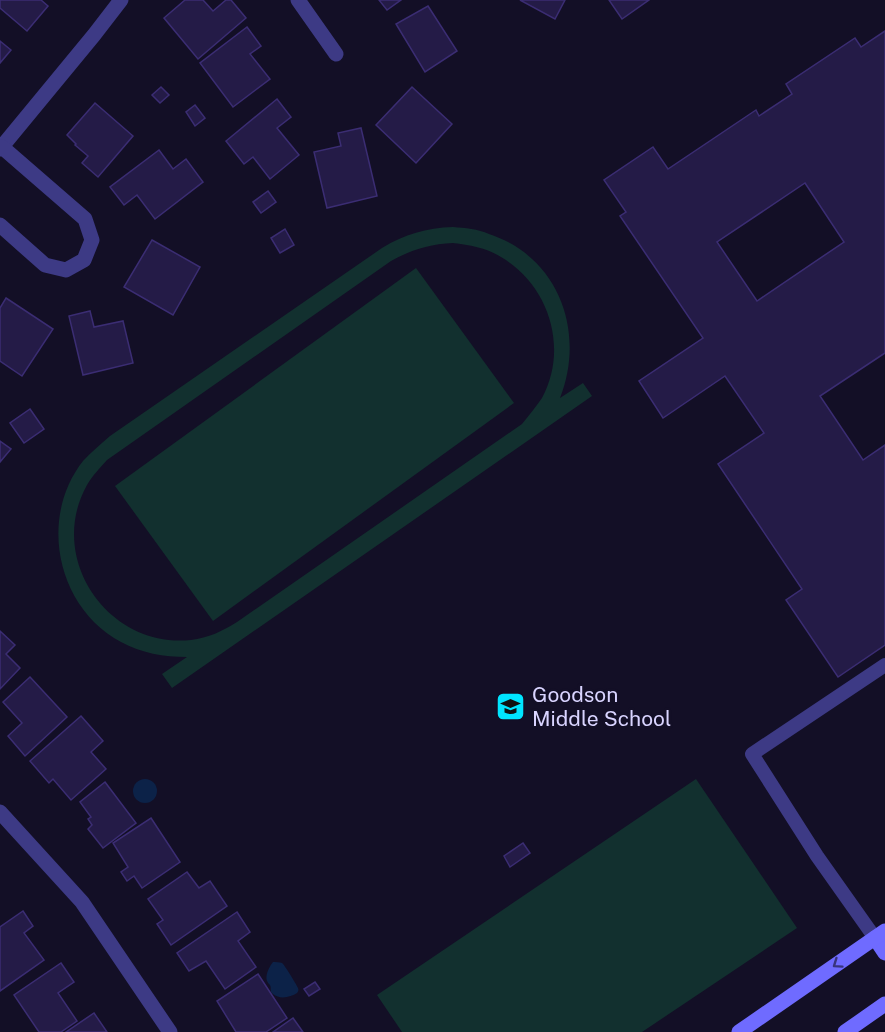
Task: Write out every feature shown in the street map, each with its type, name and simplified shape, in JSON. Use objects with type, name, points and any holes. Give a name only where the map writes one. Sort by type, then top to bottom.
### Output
[{"type":"main road","points":[[739,1032],[880,934],[885,953]]},
{"type":"main road","points":[[845,1032],[885,1004]]},
{"type":"street","points":[[0,225],[45,265],[66,270],[84,260],[92,240],[85,219],[1,148],[121,0]]},
{"type":"street","points":[[298,0],[336,54]]},
{"type":"street","points":[[0,812],[82,902],[170,1032]]},
{"type":"lane","points":[[880,934],[817,856],[752,754],[885,665]]},
{"type":"green space","points":[[453,227],[485,232],[513,245],[533,260],[549,279],[560,300],[567,323],[570,348],[567,373],[560,398],[583,383],[592,396],[172,688],[162,674],[187,657],[153,654],[121,642],[99,627],[82,607],[69,585],[61,560],[58,534],[61,509],[69,484],[83,461],[110,436],[382,248],[407,235]],"holes":[[[453,243],[490,251],[518,269],[542,301],[550,319],[554,339],[554,359],[550,379],[542,398],[522,424],[221,631],[191,640],[161,639],[134,630],[111,614],[92,593],[80,568],[74,541],[76,513],[87,485],[107,460],[391,261],[428,246]]]},
{"type":"green space","points":[[416,268],[514,403],[213,621],[115,486]]},
{"type":"green space","points":[[696,779],[797,928],[642,1032],[402,1032],[377,995]]},
{"type":"water","points":[[145,779],[154,782],[157,791],[154,800],[145,803],[136,800],[133,791],[136,782]]},
{"type":"water","points":[[273,962],[283,964],[297,987],[297,993],[289,997],[282,997],[272,993],[267,976]]},
{"type":"building","points":[[0,0],[41,0],[48,6],[27,31],[0,8]]},
{"type":"building","points":[[185,0],[203,0],[213,11],[226,0],[231,0],[246,18],[198,59],[164,18]]},
{"type":"building","points":[[379,0],[401,0],[387,10]]},
{"type":"building","points":[[520,0],[565,0],[555,19]]},
{"type":"building","points":[[609,0],[649,0],[622,19]]},
{"type":"building","points":[[428,6],[457,51],[425,72],[396,24]]},
{"type":"building","points":[[247,27],[261,46],[250,54],[270,79],[233,107],[200,63]]},
{"type":"building","points":[[885,31],[885,353],[820,396],[863,460],[885,445],[885,645],[838,677],[786,600],[802,589],[718,464],[764,433],[725,376],[663,418],[639,381],[703,338],[620,216],[626,212],[604,180],[653,147],[668,169],[756,110],[759,116],[792,94],[786,84],[855,38],[861,47]],"holes":[[[805,183],[844,242],[757,301],[717,242]]]},
{"type":"building","points":[[0,41],[11,50],[0,63]]},
{"type":"building","points":[[161,87],[169,95],[160,103],[152,95]]},
{"type":"building","points":[[412,87],[452,124],[416,163],[376,125]]},
{"type":"building","points":[[277,99],[291,117],[277,128],[299,155],[270,179],[253,157],[244,164],[226,141]]},
{"type":"building","points":[[95,103],[133,136],[98,177],[82,163],[88,156],[67,135]]},
{"type":"building","points":[[195,105],[205,118],[195,126],[186,112]]},
{"type":"building","points":[[361,128],[377,196],[327,208],[314,152],[341,146],[338,133]]},
{"type":"building","points":[[159,150],[173,169],[186,159],[203,182],[155,219],[137,195],[124,205],[110,187]]},
{"type":"building","points":[[268,191],[276,202],[261,213],[253,202]]},
{"type":"building","points":[[285,229],[294,245],[280,253],[271,238]]},
{"type":"building","points":[[152,240],[200,267],[173,315],[124,287]]},
{"type":"building","points":[[6,298],[53,329],[22,376],[0,361],[0,308]]},
{"type":"building","points":[[90,311],[94,327],[123,321],[133,363],[83,375],[69,316]]},
{"type":"building","points":[[30,409],[44,429],[24,443],[10,423]]},
{"type":"building","points":[[0,441],[11,449],[0,462]]},
{"type":"building","points":[[0,631],[15,645],[6,654],[20,668],[0,689]]},
{"type":"building","points":[[30,677],[67,717],[25,756],[8,736],[22,723],[3,702]]},
{"type":"building","points":[[81,716],[103,741],[91,752],[106,769],[71,800],[53,779],[49,783],[30,761]]},
{"type":"building","points":[[105,782],[136,823],[103,848],[88,829],[92,825],[88,819],[91,817],[80,802]]},
{"type":"building","points":[[151,818],[180,862],[142,888],[134,876],[127,881],[121,872],[128,867],[113,843]]},
{"type":"building","points":[[523,843],[530,853],[510,867],[504,856]]},
{"type":"building","points":[[187,872],[199,888],[210,881],[227,906],[171,945],[157,924],[163,920],[148,899]]},
{"type":"building","points":[[23,911],[33,926],[24,933],[44,960],[0,991],[0,927]]},
{"type":"building","points":[[237,912],[250,932],[238,941],[256,967],[225,989],[206,961],[189,971],[177,953]]},
{"type":"building","points":[[61,963],[74,982],[58,993],[77,1021],[61,1032],[39,1032],[14,995]]},
{"type":"building","points":[[258,974],[287,1018],[266,1032],[236,1032],[217,1001]]},
{"type":"building","points":[[315,982],[320,989],[309,996],[304,989]]},
{"type":"building","points":[[94,1013],[107,1032],[66,1032]]},
{"type":"building","points":[[293,1018],[303,1032],[273,1032]]},
{"type":"place","name":"Goodson Middle School","points":[[511,707]]}]
